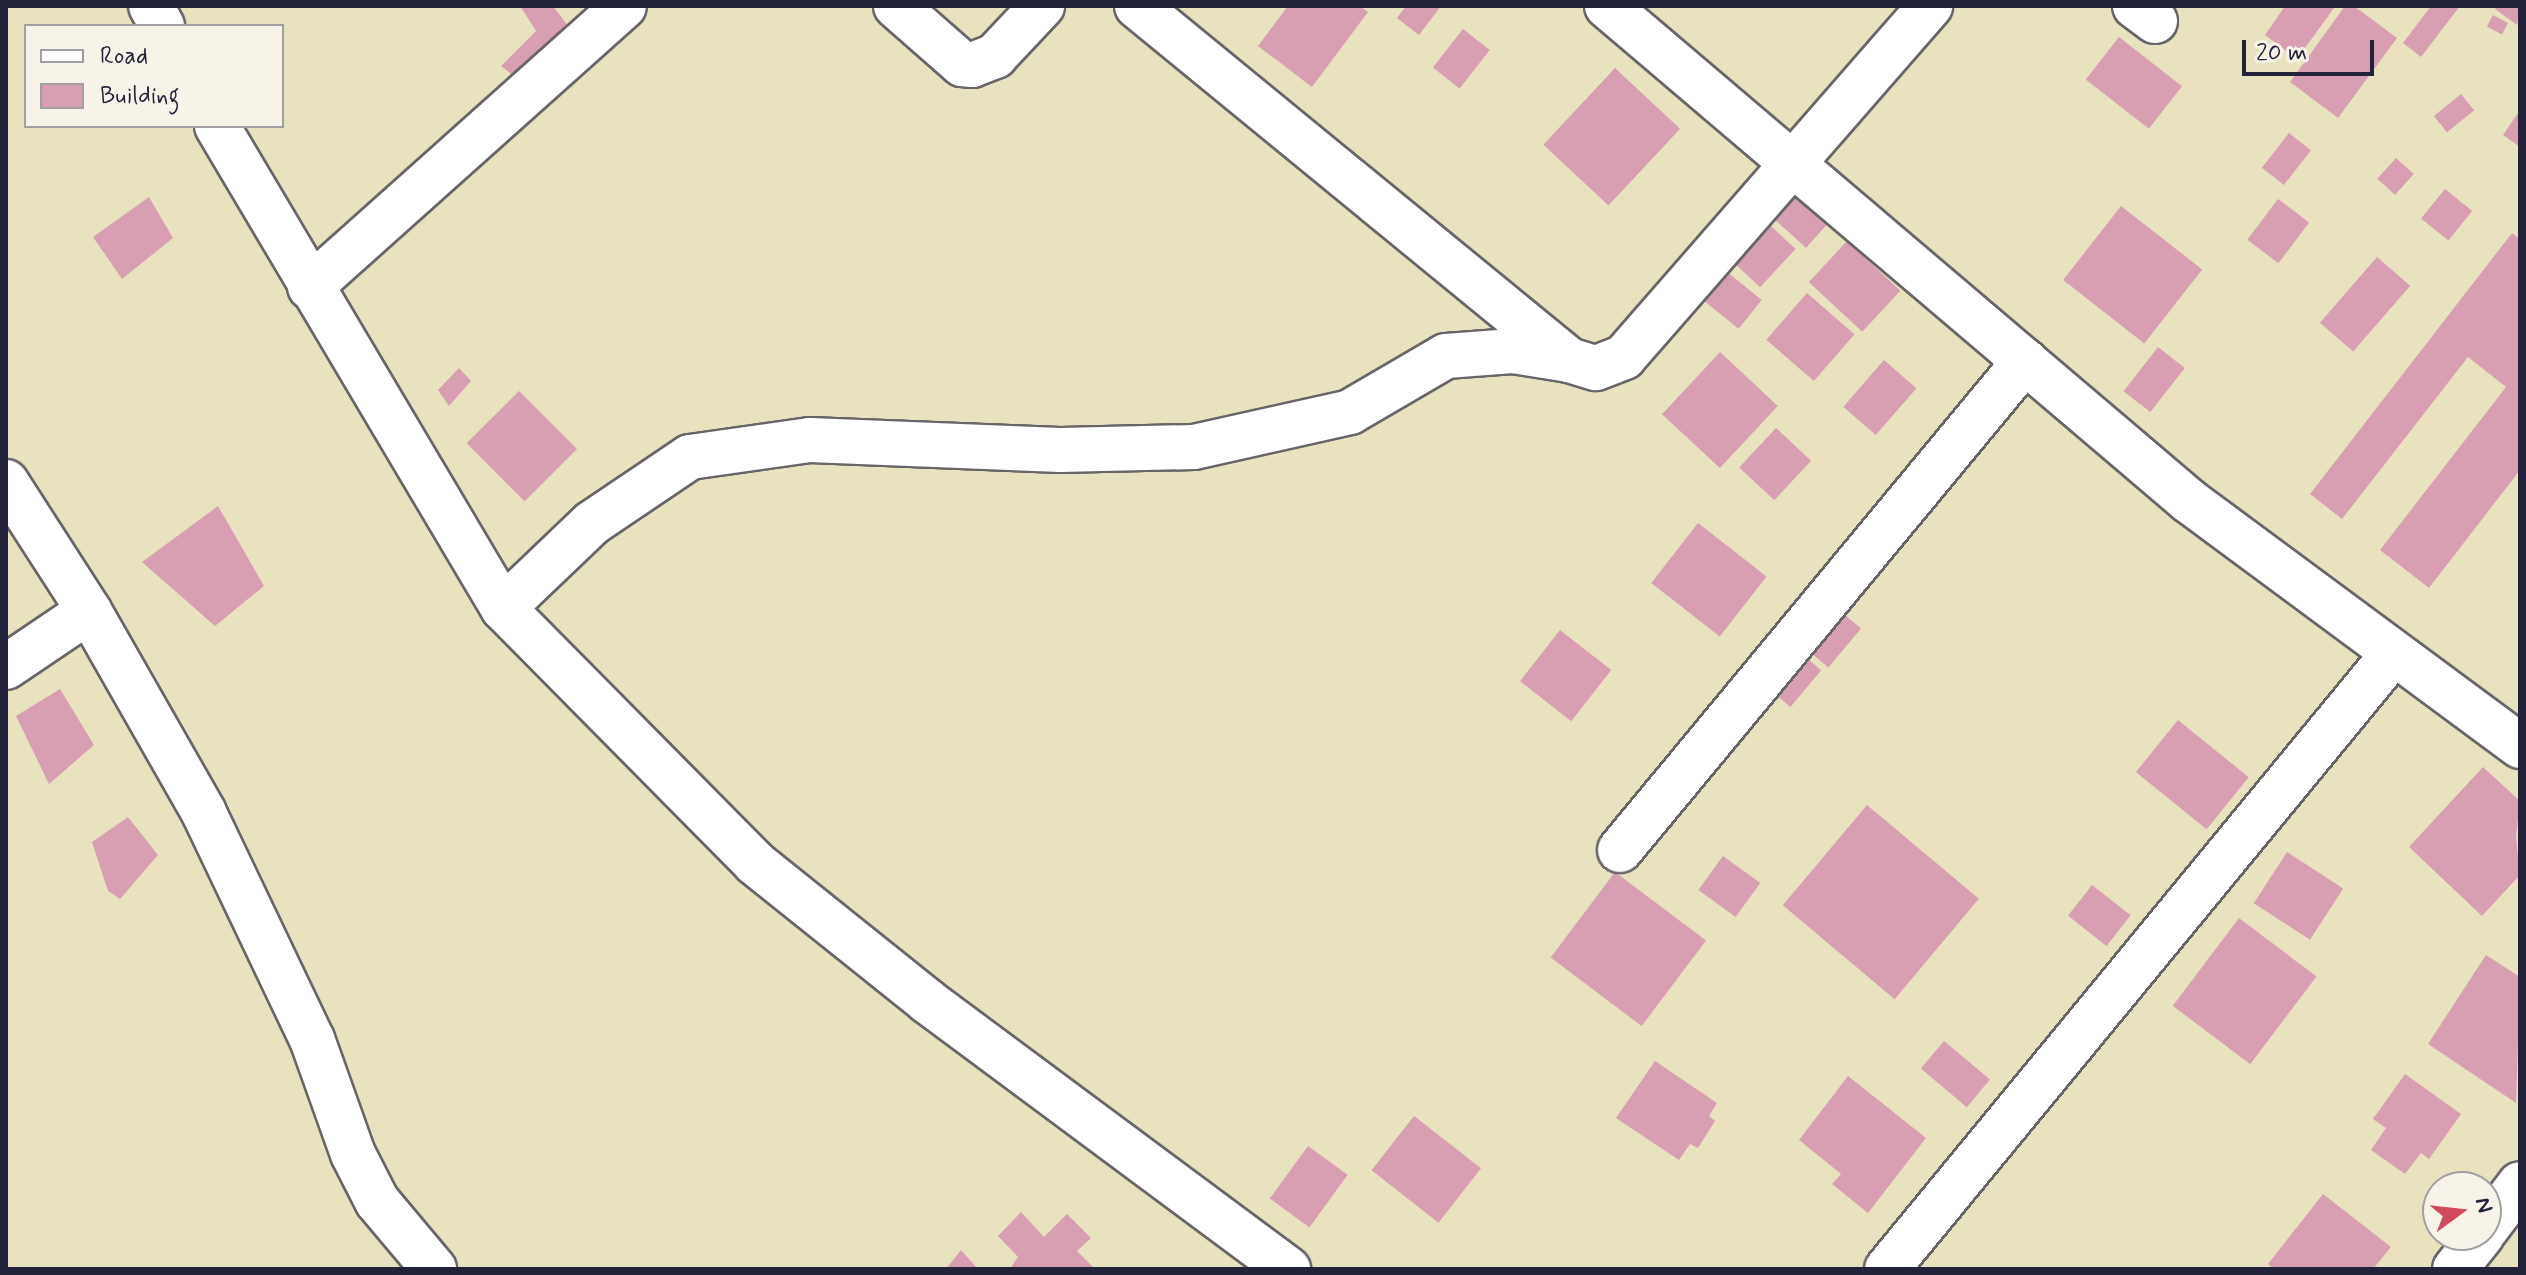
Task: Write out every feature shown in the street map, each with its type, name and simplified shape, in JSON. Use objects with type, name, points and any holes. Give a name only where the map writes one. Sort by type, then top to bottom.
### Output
[{"type":"street","points":[[151,6],[161,24]]},
{"type":"street","points":[[310,287],[624,6]]},
{"type":"street","points":[[896,6],[962,64],[972,65],[995,56],[1042,6]]},
{"type":"street","points":[[1137,6],[1569,360]]},
{"type":"street","points":[[1607,6],[2189,501],[2520,746]]},
{"type":"street","points":[[503,608],[592,523],[690,457],[810,440],[1060,450],[1194,447],[1350,412],[1446,356],[1513,351],[1569,360],[1596,368],[1624,357],[1796,164],[1930,6]]},
{"type":"street","points":[[218,128],[503,608],[755,863],[927,1001],[1288,1269]]},
{"type":"street","points":[[1620,850],[2025,361]]},
{"type":"street","points":[[6,482],[89,611],[204,813],[312,1039],[353,1154],[377,1201],[434,1269]]},
{"type":"street","points":[[6,667],[89,611]]},
{"type":"street","points":[[1887,1269],[2393,654]]},
{"type":"street","points":[[2471,1253],[2520,1184]]},
{"type":"building","points":[[520,6],[553,6],[574,34],[520,81],[501,66],[536,31]]},
{"type":"building","points":[[1288,6],[1360,6],[1368,12],[1312,87],[1258,46]]},
{"type":"building","points":[[1406,6],[1441,6],[1419,35],[1397,18]]},
{"type":"building","points":[[2285,6],[2334,8],[2297,59],[2265,35]]},
{"type":"building","points":[[2345,6],[2354,6],[2397,38],[2338,118],[2290,82]]},
{"type":"building","points":[[2431,6],[2460,6],[2421,57],[2403,43]]},
{"type":"building","points":[[2497,6],[2520,6],[2517,25],[2495,9]]},
{"type":"building","points":[[2493,15],[2508,23],[2502,34],[2487,26]]},
{"type":"building","points":[[1463,29],[1490,50],[1460,89],[1433,68]]},
{"type":"building","points":[[2119,37],[2182,86],[2149,129],[2086,80]]},
{"type":"building","points":[[1615,68],[1680,129],[1608,205],[1543,145]]},
{"type":"building","points":[[2461,94],[2474,110],[2447,132],[2434,116]]},
{"type":"building","points":[[2520,110],[2520,147],[2503,135]]},
{"type":"building","points":[[2289,133],[2311,150],[2284,185],[2262,168]]},
{"type":"building","points":[[2396,158],[2414,174],[2395,195],[2377,179]]},
{"type":"building","points":[[1797,183],[1834,216],[1806,248],[1769,214]]},
{"type":"building","points":[[2445,189],[2472,211],[2448,241],[2421,219]]},
{"type":"building","points":[[149,197],[173,238],[122,279],[93,237]]},
{"type":"building","points":[[2278,199],[2309,222],[2278,263],[2247,240]]},
{"type":"building","points":[[2121,206],[2202,269],[2144,343],[2063,280]]},
{"type":"building","points":[[1759,215],[1796,249],[1760,287],[1724,253]]},
{"type":"building","points":[[2512,233],[2520,239],[2520,470],[2429,588],[2380,550],[2506,387],[2468,357],[2342,519],[2310,494]]},
{"type":"building","points":[[1847,241],[1900,291],[1862,332],[1809,282]]},
{"type":"building","points":[[2377,257],[2410,286],[2353,352],[2320,323]]},
{"type":"building","points":[[1726,271],[1762,300],[1738,329],[1703,300]]},
{"type":"building","points":[[1807,293],[1855,334],[1814,381],[1766,340]]},
{"type":"building","points":[[2158,347],[2185,368],[2150,412],[2124,391]]},
{"type":"building","points":[[1720,352],[1778,406],[1720,468],[1662,414]]},
{"type":"building","points":[[1884,360],[1916,388],[1876,435],[1843,407]]},
{"type":"building","points":[[459,368],[471,381],[449,406],[438,390]]},
{"type":"building","points":[[519,391],[577,449],[525,501],[467,443]]},
{"type":"building","points":[[1776,428],[1811,461],[1774,500],[1739,467]]},
{"type":"building","points":[[218,506],[264,586],[215,626],[142,562]]},
{"type":"building","points":[[1698,523],[1767,577],[1720,636],[1651,583]]},
{"type":"building","points":[[1832,604],[1861,628],[1828,667],[1799,643]]},
{"type":"building","points":[[1560,630],[1611,670],[1571,721],[1520,681]]},
{"type":"building","points":[[1796,649],[1821,670],[1790,707],[1765,686]]},
{"type":"building","points":[[60,689],[94,745],[49,784],[16,716]]},
{"type":"building","points":[[2178,720],[2249,777],[2207,829],[2136,772]]},
{"type":"building","points":[[2483,767],[2520,801],[2516,837],[2520,875],[2482,916],[2409,847]]},
{"type":"building","points":[[1867,805],[1979,899],[1895,999],[1783,905]]},
{"type":"building","points":[[128,817],[158,855],[120,899],[108,891],[92,842]]},
{"type":"building","points":[[2287,852],[2343,888],[2310,940],[2254,903]]},
{"type":"building","points":[[1723,856],[1760,883],[1736,917],[1698,890]]},
{"type":"building","points":[[1615,872],[1706,941],[1642,1026],[1551,957]]},
{"type":"building","points":[[2092,885],[2131,915],[2107,946],[2068,916]]},
{"type":"building","points":[[2239,918],[2316,976],[2250,1064],[2173,1006]]},
{"type":"building","points":[[2486,955],[2520,977],[2516,1103],[2428,1044]]},
{"type":"building","points":[[1944,1041],[1990,1080],[1967,1107],[1921,1069]]},
{"type":"building","points":[[1655,1061],[1717,1103],[1709,1116],[1715,1121],[1698,1148],[1690,1144],[1679,1160],[1616,1118]]},
{"type":"building","points":[[2405,1074],[2461,1114],[2429,1159],[2421,1153],[2405,1174],[2371,1150],[2386,1128],[2373,1119]]},
{"type":"building","points":[[1848,1076],[1926,1138],[1868,1213],[1832,1184],[1841,1174],[1799,1140]]},
{"type":"building","points":[[1414,1116],[1481,1168],[1439,1223],[1372,1170]]},
{"type":"building","points":[[1308,1146],[1348,1175],[1309,1227],[1270,1199]]},
{"type":"building","points":[[2323,1194],[2391,1247],[2373,1269],[2274,1269],[2268,1264]]},
{"type":"building","points":[[1021,1212],[1044,1237],[1067,1214],[1091,1238],[1077,1251],[1095,1269],[1010,1269],[1018,1257],[998,1236]]},
{"type":"building","points":[[961,1250],[978,1269],[946,1269]]}]
